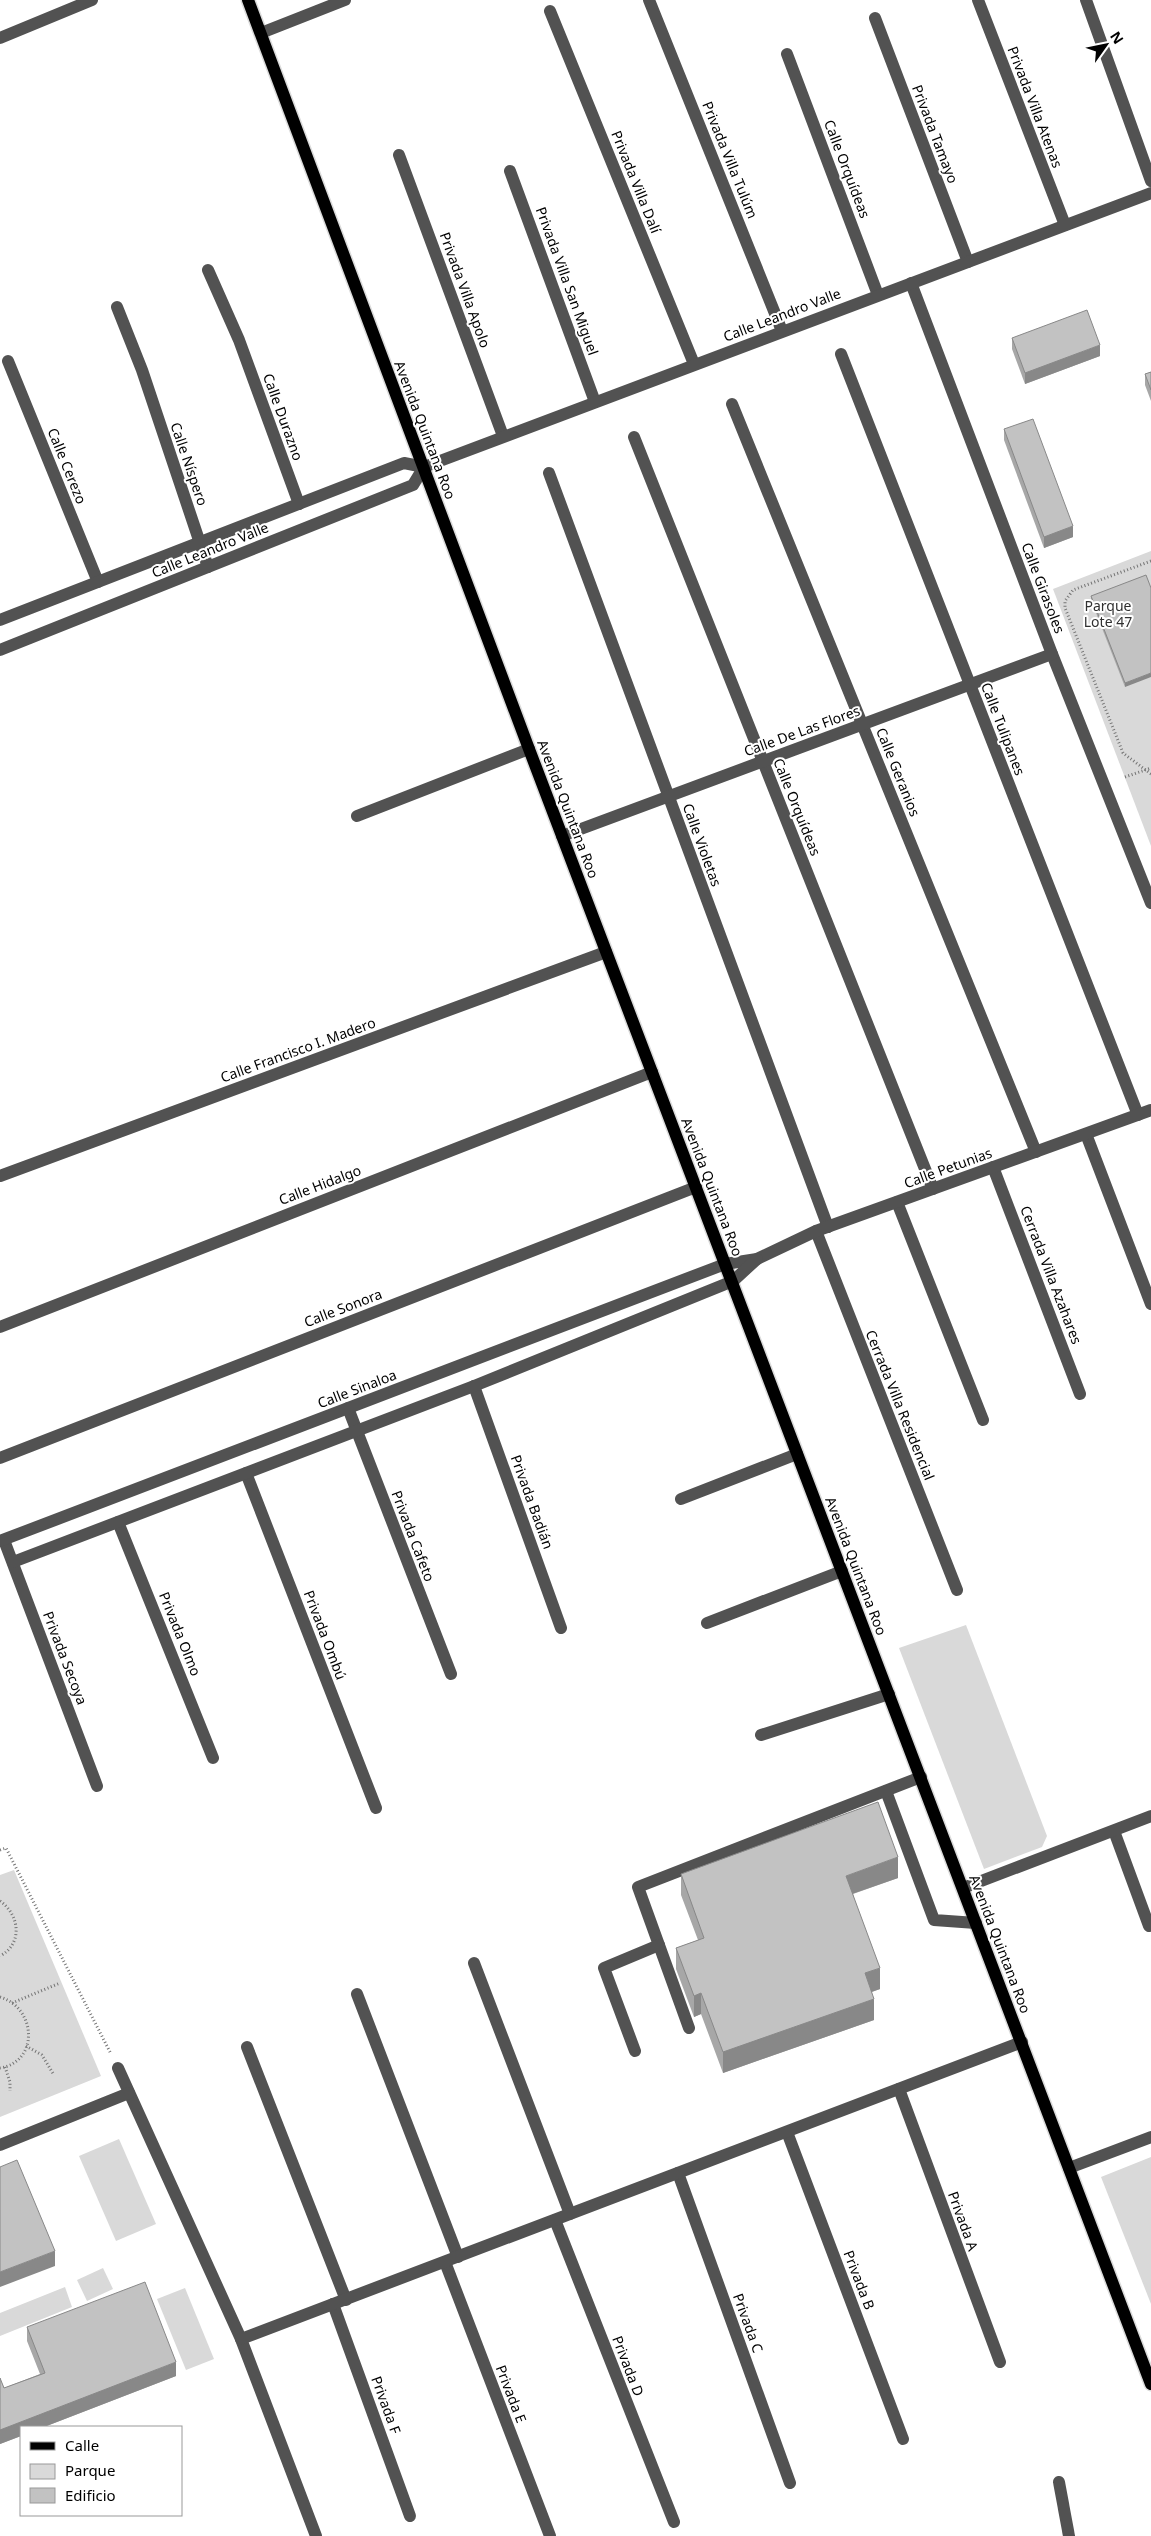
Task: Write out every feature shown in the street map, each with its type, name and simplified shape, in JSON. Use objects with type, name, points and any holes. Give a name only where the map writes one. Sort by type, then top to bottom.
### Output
[{"type":"main road","name":"Avenida Quintana Roo","points":[[248,0],[529,749],[733,1281],[1151,2384]]},
{"type":"street","points":[[0,38],[92,0]]},
{"type":"street","points":[[260,33],[345,0]]},
{"type":"street","name":"Privada Villa Tulúm","points":[[649,0],[782,331]]},
{"type":"street","name":"Privada Villa Atenas","points":[[978,0],[1065,225]]},
{"type":"street","points":[[1086,0],[1151,181]]},
{"type":"street","name":"Privada Villa Dalí","points":[[550,11],[694,364]]},
{"type":"street","name":"Privada Tamayo","points":[[874,18],[968,262]]},
{"type":"street","name":"Calle Orquídeas","points":[[787,54],[878,295]]},
{"type":"street","name":"Privada Villa Apolo","points":[[399,154],[503,436]]},
{"type":"street","name":"Privada Villa San Miguel","points":[[510,171],[595,402]]},
{"type":"street","name":"Calle Leandro Valle","points":[[0,620],[404,463],[424,467],[1151,193]]},
{"type":"street","name":"Calle Durazno","points":[[208,270],[239,340],[299,504]]},
{"type":"street","name":"Calle Girasoles","points":[[911,283],[1052,654],[1151,903]]},
{"type":"street","name":"Calle Níspero","points":[[117,307],[142,370],[208,567]]},
{"type":"street","name":"Calle Tulipanes","points":[[841,354],[1138,1115]]},
{"type":"street","name":"Calle Cerezo","points":[[8,361],[98,582]]},
{"type":"street","name":"Calle Geranios","points":[[732,404],[1036,1152]]},
{"type":"street","name":"Calle Orquídeas","points":[[634,436],[933,1189]]},
{"type":"street","name":"Calle Leandro Valle","points":[[0,650],[413,485],[424,467]]},
{"type":"street","name":"Calle Violetas","points":[[549,473],[668,796],[822,1229]]},
{"type":"street","name":"Calle De Las Flores","points":[[562,836],[1052,654]]},
{"type":"street","points":[[357,816],[529,749]]},
{"type":"street","name":"Calle Francisco I. Madero","points":[[0,1176],[606,952]]},
{"type":"street","name":"Calle Hidalgo","points":[[0,1327],[652,1072]]},
{"type":"street","name":"Calle Petunias","points":[[725,1264],[757,1259],[822,1229],[1151,1110]]},
{"type":"street","points":[[1086,1134],[1151,1304]]},
{"type":"street","name":"Cerrada Villa Azahares","points":[[993,1167],[1080,1394]]},
{"type":"street","name":"Calle Sonora","points":[[0,1458],[696,1187]]},
{"type":"street","points":[[897,1202],[984,1420]]},
{"type":"street","name":"Cerrada Villa Residencial","points":[[822,1229],[957,1590]]},
{"type":"street","name":"Calle Petunias","points":[[733,1281],[757,1259]]},
{"type":"street","name":"Calle Sinaloa","points":[[2,1541],[725,1264]]},
{"type":"street","points":[[13,1562],[474,1386],[733,1281]]},
{"type":"street","name":"Privada Badián","points":[[474,1386],[562,1628]]},
{"type":"street","name":"Privada Cafeto","points":[[348,1408],[451,1674]]},
{"type":"street","points":[[681,1499],[797,1454]]},
{"type":"street","name":"Privada Ombú","points":[[246,1473],[376,1808]]},
{"type":"street","name":"Privada Olmo","points":[[118,1522],[213,1758]]},
{"type":"street","name":"Privada Secoya","points":[[2,1541],[13,1562],[97,1786]]},
{"type":"street","points":[[707,1623],[842,1571]]},
{"type":"street","points":[[762,1735],[889,1694]]},
{"type":"street","points":[[688,2028],[638,1887],[921,1778]]},
{"type":"street","points":[[886,1791],[934,1920],[976,1923]]},
{"type":"street","points":[[963,1888],[1151,1816]]},
{"type":"street","points":[[1114,1831],[1149,1926]]},
{"type":"street","points":[[635,2051],[604,1968],[659,1945]]},
{"type":"street","points":[[474,1963],[570,2214]]},
{"type":"street","points":[[357,1994],[458,2257]]},
{"type":"street","points":[[241,2339],[1022,2042]]},
{"type":"street","points":[[247,2047],[346,2300]]},
{"type":"street","points":[[118,2068],[241,2339],[316,2536]]},
{"type":"street","name":"Privada A","points":[[899,2089],[1000,2362]]},
{"type":"street","points":[[0,2145],[129,2094]]},
{"type":"street","name":"Privada B","points":[[787,2132],[903,2439]]},
{"type":"street","points":[[1069,2168],[1151,2137]]},
{"type":"street","name":"Privada C","points":[[678,2173],[790,2483]]},
{"type":"street","name":"Privada D","points":[[555,2220],[674,2522]]},
{"type":"street","name":"Privada E","points":[[445,2262],[550,2536]]},
{"type":"street","name":"Privada F","points":[[333,2304],[410,2516]]},
{"type":"street","points":[[1060,2482],[1069,2536]]},
{"type":"path","points":[[1151,561],[1072,590],[1068,595],[1065,608],[1120,746],[1128,758],[1151,774]]},
{"type":"path","points":[[1125,778],[1151,768]]},
{"type":"path","points":[[0,1850],[6,1848],[118,2068]]},
{"type":"path","points":[[0,1901],[9,1908],[17,1926],[12,1946],[0,1956]]},
{"type":"path","points":[[12,2003],[60,1983]]},
{"type":"path","points":[[0,1998],[12,2003],[25,2016],[29,2028],[26,2046],[16,2061],[0,2068]]},
{"type":"path","points":[[26,2046],[42,2055],[54,2075]]},
{"type":"path","points":[[5,2067],[10,2082],[10,2091]]},
{"type":"green space","name":"Parque Lote 47","points":[[1151,551],[1151,846],[1053,589]]},
{"type":"green space","points":[[966,1625],[1047,1836],[1042,1847],[984,1869],[899,1648]]},
{"type":"green space","points":[[14,1870],[101,2076],[0,2117],[0,1875]]},
{"type":"green space","points":[[119,2139],[156,2224],[116,2241],[79,2156]]},
{"type":"green space","points":[[1151,2157],[1151,2304],[1101,2177]]},
{"type":"green space","points":[[103,2268],[113,2289],[87,2301],[77,2280]]},
{"type":"green space","points":[[65,2287],[72,2307],[0,2336],[0,2313]]},
{"type":"green space","points":[[185,2288],[214,2359],[186,2370],[157,2299]]},
{"type":"building","points":[[1087,310],[1100,345],[1025,373],[1012,338]]},
{"type":"building","points":[[1151,372],[1151,390],[1145,374]]},
{"type":"building","points":[[1033,419],[1073,526],[1044,537],[1004,429]]},
{"type":"building","points":[[1146,575],[1151,588],[1151,673],[1125,683],[1091,596]]},
{"type":"building","points":[[878,1802],[898,1857],[846,1876],[880,1968],[865,1973],[874,1999],[723,2052],[701,1993],[694,1996],[676,1948],[704,1938],[681,1874]]},
{"type":"building","points":[[17,2160],[55,2251],[0,2272],[0,2167]]},
{"type":"building","points":[[145,2282],[176,2362],[0,2430],[0,2378],[4,2388],[45,2373],[27,2327]]}]
